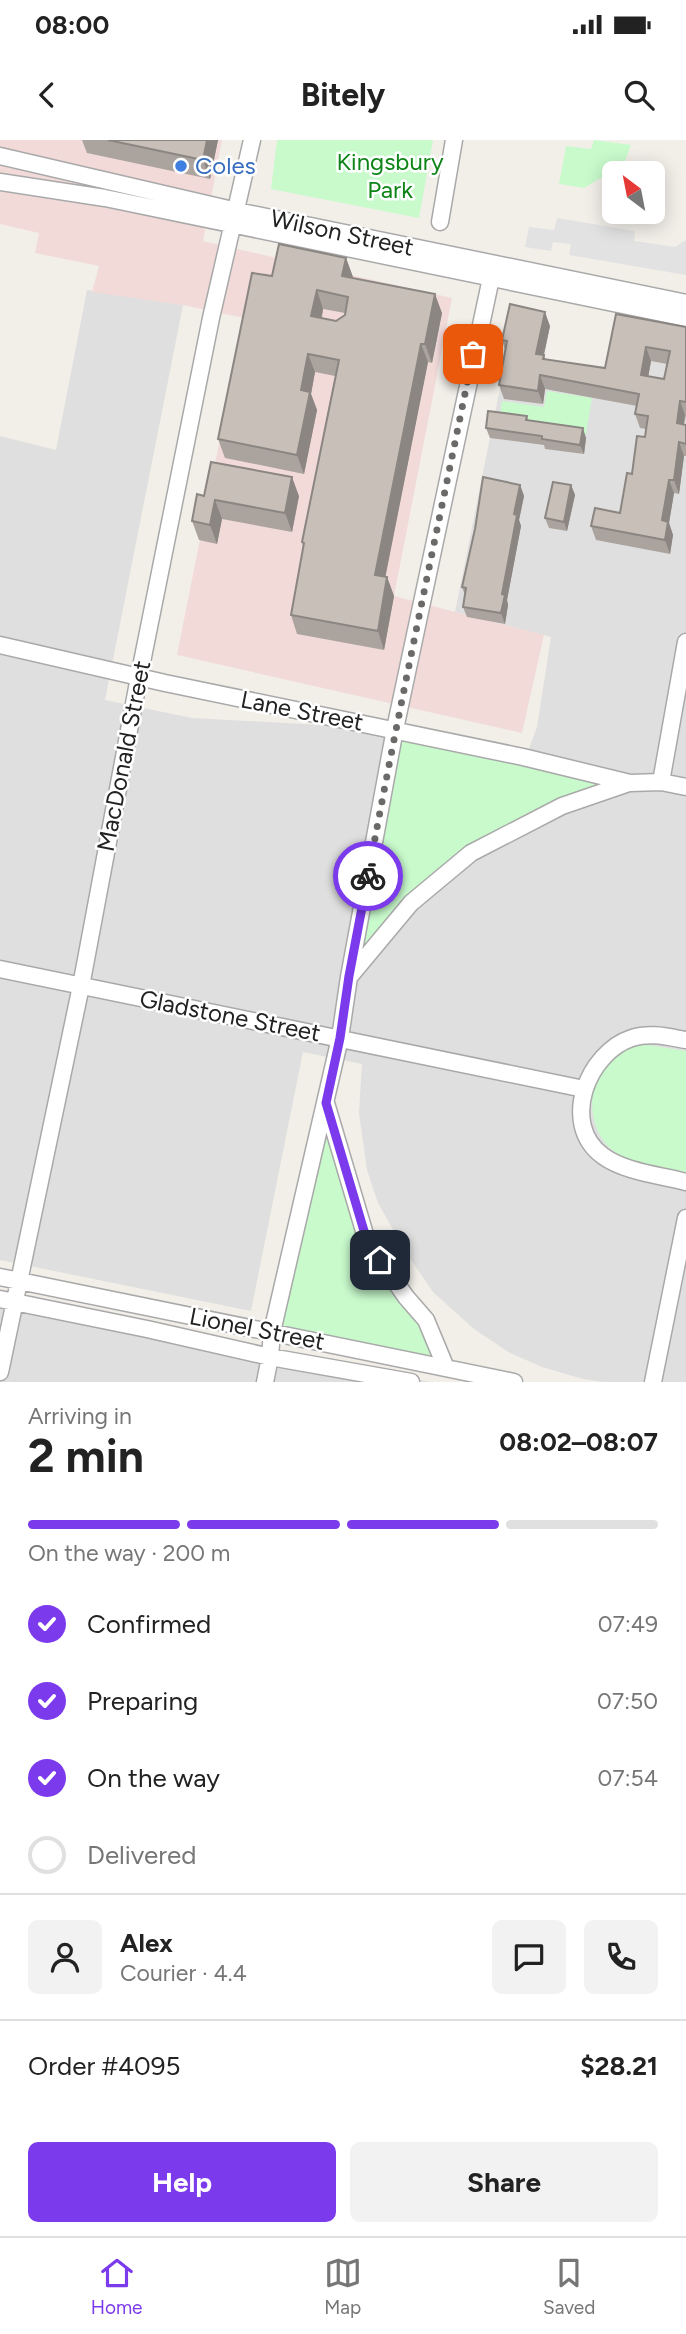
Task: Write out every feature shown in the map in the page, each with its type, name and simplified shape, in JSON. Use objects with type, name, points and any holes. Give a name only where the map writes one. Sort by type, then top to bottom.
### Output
[{"type":"street","name":"MacDonald Street","points":[[0,1372],[7,1301],[19,1281],[81,986],[139,677],[209,331],[253,140]]},
{"type":"street","points":[[440,222],[454,140]]},
{"type":"street","name":"Wilson Street","points":[[0,155],[235,218]]},
{"type":"street","points":[[0,155],[0,162]]},
{"type":"street","name":"Wilson Street","points":[[0,182],[235,218],[492,270],[686,303]]},
{"type":"street","name":"Wilson Street","points":[[492,270],[686,318]]},
{"type":"street","points":[[265,1382],[272,1332],[340,1038],[395,729],[492,270]]},
{"type":"street","points":[[660,782],[686,642]]},
{"type":"street","name":"Lane Street","points":[[0,645],[139,677],[395,729],[630,783],[660,782],[686,787]]},
{"type":"street","points":[[349,976],[411,903],[471,853],[562,806],[630,783]]},
{"type":"street","name":"Gladstone Street","points":[[0,969],[584,1088]]},
{"type":"street","points":[[686,1040],[653,1035],[633,1037],[603,1055],[584,1088],[581,1111],[584,1128],[593,1146],[603,1156],[616,1163],[686,1182]]},
{"type":"street","points":[[326,1103],[367,1241],[406,1297],[426,1320],[446,1368]]},
{"type":"street","points":[[653,1382],[686,1218]]},
{"type":"street","name":"Lionel Street","points":[[0,1277],[514,1382]]},
{"type":"street","name":"Lionel Street","points":[[7,1301],[270,1357],[411,1382]]},
{"type":"shaded area","points":[[0,140],[222,140],[203,241],[452,298],[394,596],[544,635],[522,733],[177,655],[244,318],[183,305],[92,292],[99,266],[35,253],[39,233],[0,224]]},
{"type":"shaded area","points":[[557,218],[635,231],[634,241],[675,247],[686,240],[686,275],[569,255],[571,244],[553,242],[551,251],[525,247],[529,227],[554,230]]},
{"type":"shaded area","points":[[87,290],[183,305],[105,700],[192,718],[395,729],[525,760],[537,727],[551,637],[455,612],[506,358],[606,374],[621,305],[686,318],[686,1382],[603,1382],[583,1379],[542,1367],[510,1353],[474,1329],[433,1292],[405,1251],[378,1203],[367,1170],[359,1113],[362,1064],[303,1052],[251,1311],[0,1260],[0,436],[56,450]]},
{"type":"shaded area","points":[[0,1292],[430,1382],[0,1382]]},
{"type":"green space","name":"Kingsbury Park","points":[[277,140],[433,140],[419,218],[271,189]]},
{"type":"green space","points":[[594,140],[631,145],[625,161],[602,161],[602,177],[584,188],[559,184],[566,146],[591,149]]},
{"type":"green space","points":[[547,391],[592,398],[586,434],[499,420],[502,401],[544,407]]},
{"type":"green space","points":[[395,729],[630,783],[471,853],[349,977]]},
{"type":"green space","points":[[635,1043],[686,1051],[686,1176],[619,1155],[601,1137],[596,1125],[592,1100],[598,1075],[610,1058]]},
{"type":"green space","points":[[326,1103],[367,1241],[406,1297],[446,1368],[272,1332]]},
{"type":"building","points":[[108,140],[207,140],[203,160]]},
{"type":"building","points":[[279,244],[346,258],[342,276],[435,294],[425,344],[421,344],[375,575],[387,577],[378,631],[291,615],[304,543],[302,542],[339,360],[308,354],[301,390],[310,392],[297,455],[218,439],[252,273],[272,276]],"holes":[[[317,290],[348,297],[345,315],[336,321],[311,316]]]},
{"type":"building","points":[[510,304],[545,312],[536,354],[544,355],[543,359],[605,368],[616,314],[686,327],[686,402],[680,401],[677,423],[686,425],[686,444],[679,442],[674,480],[669,480],[662,520],[668,522],[665,540],[591,526],[595,508],[620,513],[627,473],[632,474],[637,436],[645,437],[648,416],[635,414],[639,394],[540,375],[538,391],[499,385],[507,341],[502,340]],"holes":[[[646,347],[670,351],[664,379],[641,375]]]},
{"type":"building","points":[[488,411],[527,416],[526,420],[583,428],[580,445],[486,428]]},
{"type":"building","points":[[211,462],[292,477],[285,513],[215,500],[210,525],[192,521],[197,494],[204,496]]},
{"type":"building","points":[[483,477],[520,485],[501,613],[463,607],[466,588],[462,587]]},
{"type":"building","points":[[553,482],[571,485],[564,522],[545,518]]},
{"type":"way so far","points":[[368,876],[395,729],[473,354]]},
{"type":"place","name":"Coles","points":[[181,166]]},
{"type":"route","points":[[368,876],[326,1103],[367,1241],[380,1260]]}]
